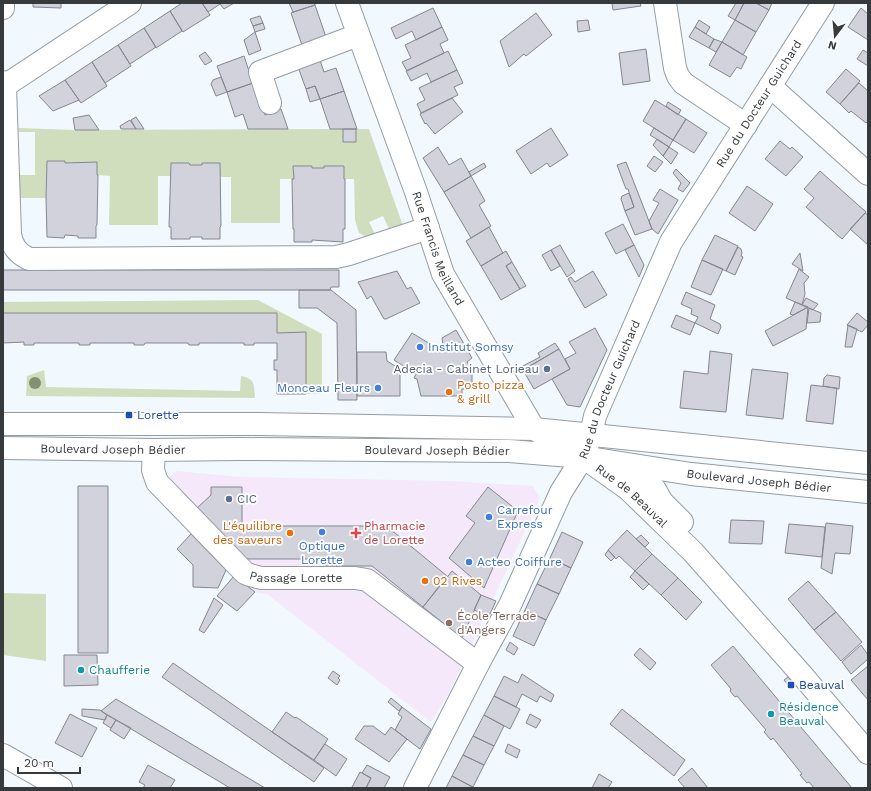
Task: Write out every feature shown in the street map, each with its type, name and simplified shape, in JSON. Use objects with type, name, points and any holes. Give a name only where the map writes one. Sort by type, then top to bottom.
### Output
[{"type":"street","points":[[3,3],[3,8]]},
{"type":"street","points":[[130,3],[4,85],[10,234],[11,241],[22,256],[34,260],[336,257],[428,228]]},
{"type":"street","name":"Rue Francis Meilland","points":[[347,3],[416,192],[443,274],[534,429],[583,457]]},
{"type":"street","points":[[665,3],[675,68],[678,76],[683,83],[746,125]]},
{"type":"street","name":"Rue du Docteur Guichard","points":[[415,788],[478,664],[510,605],[561,492],[583,457],[591,435],[594,416],[671,242],[823,3]]},
{"type":"street","points":[[270,103],[260,72],[358,35]]},
{"type":"street","points":[[770,86],[868,174]]},
{"type":"street","name":"Boulevard Joseph Bédier","points":[[3,424],[259,424],[534,429],[868,463]]},
{"type":"street","name":"Boulevard Joseph Bédier","points":[[3,448],[509,451],[583,457],[691,474],[868,492]]},
{"type":"street","name":"Passage Lorette","points":[[154,450],[153,470],[157,482],[245,573],[261,578],[355,578],[367,580],[478,664]]},
{"type":"street","name":"Rue de Beauval","points":[[583,457],[640,479],[654,488],[662,502],[707,548],[868,738]]},
{"type":"street","name":"Rue de Beauval","points":[[583,457],[628,489],[693,552],[802,675],[868,753]]},
{"type":"street","points":[[3,755],[61,788]]},
{"type":"shaded area","points":[[176,471],[241,477],[449,481],[533,486],[540,499],[448,695],[431,722],[267,594],[255,592],[226,570],[153,492]]},
{"type":"green space","points":[[18,128],[75,130],[343,129],[343,142],[356,142],[356,129],[369,129],[403,226],[390,231],[383,216],[369,222],[376,236],[366,237],[359,233],[355,220],[354,179],[344,179],[324,168],[312,168],[312,166],[294,166],[294,179],[280,179],[280,223],[231,223],[231,177],[220,177],[202,163],[202,165],[190,165],[189,163],[171,163],[171,176],[158,176],[158,225],[109,225],[110,176],[97,175],[97,162],[65,163],[65,161],[47,161],[46,198],[20,198],[19,175],[35,175],[35,132],[19,132]]},
{"type":"green space","points":[[258,300],[322,334],[322,394],[306,394],[306,333],[277,333],[277,313],[3,313],[3,302]]},
{"type":"green space","points":[[44,370],[46,387],[240,391],[241,376],[252,381],[255,398],[26,396],[27,376]]},
{"type":"green space","points":[[3,593],[46,594],[46,661],[3,655]]},
{"type":"building","points":[[33,3],[61,3],[61,8],[33,7]]},
{"type":"building","points":[[182,3],[202,3],[210,15],[183,32],[170,11]]},
{"type":"building","points":[[202,3],[234,3],[224,9],[220,4],[208,12]]},
{"type":"building","points":[[289,3],[315,3],[315,5],[293,12]]},
{"type":"building","points":[[612,3],[640,3],[641,6],[613,10]]},
{"type":"building","points":[[736,3],[744,3],[735,20],[728,16]]},
{"type":"building","points":[[744,3],[756,3],[769,10],[756,32],[735,20]]},
{"type":"building","points":[[756,3],[772,3],[769,10]]},
{"type":"building","points":[[315,5],[327,40],[303,48],[291,13]]},
{"type":"building","points":[[433,8],[442,27],[416,40],[412,31],[396,39],[391,28]]},
{"type":"building","points":[[861,8],[868,14],[868,40],[848,27]]},
{"type":"building","points":[[170,11],[182,31],[156,48],[144,28]]},
{"type":"building","points":[[536,13],[552,35],[526,56],[524,54],[509,67],[500,41]]},
{"type":"building","points":[[260,16],[263,23],[253,26],[250,19]]},
{"type":"building","points":[[588,20],[590,30],[578,32],[577,21]]},
{"type":"building","points":[[699,20],[710,27],[706,34],[695,27]]},
{"type":"building","points":[[735,20],[756,32],[743,55],[722,42]]},
{"type":"building","points":[[263,23],[265,29],[255,32],[253,26]]},
{"type":"building","points":[[442,27],[448,40],[440,44],[444,53],[407,71],[402,62],[411,58],[405,45]]},
{"type":"building","points":[[695,27],[714,39],[709,48],[689,37]]},
{"type":"building","points":[[144,28],[156,47],[130,64],[118,45]]},
{"type":"building","points":[[255,32],[261,50],[249,55],[244,40]]},
{"type":"building","points":[[714,39],[722,42],[716,52],[709,48]]},
{"type":"building","points":[[722,42],[747,57],[741,69],[737,67],[730,77],[709,65]]},
{"type":"building","points":[[118,45],[131,66],[105,83],[92,62]]},
{"type":"building","points":[[646,49],[650,81],[623,85],[619,53]]},
{"type":"building","points":[[863,50],[868,53],[868,66],[857,59]]},
{"type":"building","points":[[448,51],[457,70],[431,82],[427,73],[411,81],[406,71]]},
{"type":"building","points":[[205,52],[212,61],[205,65],[199,56]]},
{"type":"building","points":[[244,56],[253,83],[227,92],[217,66]]},
{"type":"building","points":[[320,60],[324,72],[336,68],[344,91],[320,99],[315,86],[306,89],[298,67]]},
{"type":"building","points":[[92,62],[107,86],[81,103],[65,80]]},
{"type":"building","points":[[846,69],[860,81],[840,104],[826,92]]},
{"type":"building","points":[[457,70],[463,83],[454,87],[458,95],[421,113],[417,104],[425,100],[419,88]]},
{"type":"building","points":[[221,77],[227,92],[216,96],[211,84],[213,80]]},
{"type":"building","points":[[65,80],[79,100],[53,111],[39,96]]},
{"type":"building","points":[[253,83],[265,115],[281,109],[288,129],[248,129],[243,114],[235,117],[227,92]]},
{"type":"building","points":[[859,83],[868,91],[868,121],[866,123],[851,111],[849,113],[840,104]]},
{"type":"building","points":[[315,86],[320,99],[310,102],[306,89]]},
{"type":"building","points":[[344,91],[357,129],[330,129],[320,99]]},
{"type":"building","points":[[452,98],[463,112],[435,134],[426,123],[425,124],[420,114]]},
{"type":"building","points":[[655,100],[686,119],[673,140],[643,121]]},
{"type":"building","points":[[668,102],[681,110],[678,115],[666,106]]},
{"type":"building","points":[[89,115],[99,130],[75,130],[73,118]]},
{"type":"building","points":[[136,117],[144,129],[136,129],[131,120]]},
{"type":"building","points":[[686,119],[707,133],[694,153],[673,140]]},
{"type":"building","points":[[130,120],[136,129],[121,129],[120,126]]},
{"type":"building","points":[[551,128],[568,155],[550,167],[547,163],[531,174],[516,151]]},
{"type":"building","points":[[654,128],[673,140],[669,147],[650,135]]},
{"type":"building","points":[[343,129],[356,129],[356,142],[343,142]]},
{"type":"building","points":[[657,139],[669,147],[663,156],[653,145]]},
{"type":"building","points":[[780,141],[790,149],[792,147],[803,157],[786,176],[765,159]]},
{"type":"building","points":[[438,147],[449,165],[461,158],[471,176],[444,192],[423,158]]},
{"type":"building","points":[[669,147],[678,153],[671,164],[663,156]]},
{"type":"building","points":[[654,156],[663,162],[655,172],[647,166]]},
{"type":"building","points":[[47,161],[65,161],[65,163],[97,162],[96,238],[78,238],[78,236],[65,235],[64,238],[47,237]]},
{"type":"building","points":[[626,162],[652,229],[635,235],[625,211],[634,207],[617,165]]},
{"type":"building","points":[[171,163],[202,165],[202,163],[220,163],[220,239],[190,237],[190,239],[171,239],[171,227],[169,227]]},
{"type":"building","points":[[484,163],[486,167],[471,176],[469,172]]},
{"type":"building","points":[[293,166],[312,166],[312,168],[324,168],[324,166],[344,166],[345,229],[343,229],[343,242],[312,240],[312,242],[294,242]]},
{"type":"building","points":[[676,169],[690,183],[683,192],[678,189],[681,183],[673,173]]},
{"type":"building","points":[[820,171],[866,212],[842,239],[806,207],[814,198],[804,189]]},
{"type":"building","points":[[471,176],[485,201],[479,205],[491,226],[471,238],[444,192]]},
{"type":"building","points":[[747,186],[773,204],[755,231],[729,213]]},
{"type":"building","points":[[660,189],[678,200],[658,234],[652,229],[649,221],[659,203],[653,200]]},
{"type":"building","points":[[629,193],[634,207],[625,211],[621,199],[622,196]]},
{"type":"building","points":[[865,213],[868,215],[868,245],[850,229]]},
{"type":"building","points":[[623,224],[634,245],[616,254],[605,233]]},
{"type":"building","points":[[489,227],[503,253],[481,266],[466,241]]},
{"type":"building","points":[[715,235],[738,246],[726,271],[702,260]]},
{"type":"building","points":[[560,245],[575,271],[567,277],[551,250]]},
{"type":"building","points":[[634,245],[644,265],[639,277],[625,250]]},
{"type":"building","points":[[738,247],[741,249],[741,256],[743,257],[735,275],[726,271]]},
{"type":"building","points":[[551,250],[560,266],[551,271],[542,255]]},
{"type":"building","points":[[506,251],[512,262],[506,266],[520,289],[501,300],[481,266]]},
{"type":"building","points":[[800,253],[803,271],[792,264]]},
{"type":"building","points":[[702,260],[723,269],[711,295],[691,287]]},
{"type":"building","points":[[512,262],[526,286],[520,289],[506,266]]},
{"type":"building","points":[[799,269],[809,277],[804,283],[805,294],[802,305],[786,298]]},
{"type":"building","points":[[3,270],[339,270],[339,287],[331,287],[330,290],[3,290]]},
{"type":"building","points":[[397,271],[407,289],[411,287],[420,303],[384,319],[371,296],[367,299],[358,282]]},
{"type":"building","points":[[593,271],[607,295],[585,308],[568,279],[571,277],[575,282]]},
{"type":"building","points":[[299,290],[331,290],[356,310],[357,400],[338,400],[337,323],[317,308],[299,308]]},
{"type":"building","points":[[686,292],[715,305],[710,319],[720,324],[721,327],[718,334],[695,323],[698,317],[691,314],[692,309],[681,304]]},
{"type":"building","points":[[806,298],[818,304],[813,310],[802,305]]},
{"type":"building","points":[[795,302],[808,307],[793,315],[790,314]]},
{"type":"building","points":[[808,307],[806,329],[773,346],[765,331]]},
{"type":"building","points":[[809,308],[821,313],[820,322],[807,323]]},
{"type":"building","points":[[3,313],[277,313],[277,333],[306,332],[306,394],[277,394],[277,370],[274,370],[274,360],[277,360],[277,343],[254,343],[254,345],[244,345],[244,343],[199,343],[199,345],[189,345],[188,343],[145,343],[144,345],[134,345],[134,343],[90,343],[90,345],[79,345],[79,343],[34,343],[34,345],[24,345],[24,342],[3,343]]},
{"type":"building","points":[[857,313],[868,322],[868,325],[862,332],[847,325]]},
{"type":"building","points":[[676,315],[695,323],[690,335],[671,327]]},
{"type":"building","points":[[848,325],[857,329],[852,347],[845,347]]},
{"type":"building","points":[[595,328],[607,350],[580,407],[567,405],[552,379],[570,369],[565,359],[576,353],[569,342]]},
{"type":"building","points":[[456,330],[472,358],[467,362],[472,370],[472,389],[462,389],[462,396],[421,396],[417,379],[414,378],[416,374],[394,360],[412,333],[440,350],[443,345],[442,338]]},
{"type":"building","points":[[555,343],[559,349],[523,370],[521,367],[540,357],[538,353]]},
{"type":"building","name":"Adecia - Cabinet Lorieau","points":[[559,349],[570,369],[534,389],[523,370]]},
{"type":"building","points":[[710,351],[732,354],[726,412],[680,408],[684,371],[708,374]]},
{"type":"building","points":[[357,352],[386,352],[387,361],[400,369],[400,396],[357,396]]},
{"type":"building","points":[[752,369],[788,373],[783,419],[746,415]]},
{"type":"building","points":[[827,375],[840,377],[839,389],[823,386],[824,378]]},
{"type":"building","points":[[811,385],[837,388],[833,424],[806,421]]},
{"type":"building","points":[[78,486],[108,486],[108,653],[78,653]]},
{"type":"building","points":[[211,487],[242,487],[242,526],[372,526],[386,528],[395,533],[447,576],[423,607],[372,566],[323,566],[323,559],[247,559],[196,509],[211,495]]},
{"type":"building","points":[[488,487],[518,511],[484,588],[449,558],[475,523],[466,516]]},
{"type":"building","points":[[731,520],[764,521],[762,544],[729,543]]},
{"type":"building","points":[[826,523],[853,526],[850,554],[835,553],[832,574],[821,568]]},
{"type":"building","points":[[789,524],[825,527],[822,557],[785,553]]},
{"type":"building","points":[[627,530],[652,554],[635,571],[619,556],[616,559],[608,550]]},
{"type":"building","points":[[562,532],[583,542],[571,568],[550,558]]},
{"type":"building","points":[[191,534],[226,570],[218,588],[193,587],[193,565],[177,549]]},
{"type":"building","points":[[641,535],[649,543],[645,547],[636,539]]},
{"type":"building","points":[[608,550],[615,557],[611,561],[605,555]]},
{"type":"building","points":[[652,554],[678,578],[661,595],[635,571]]},
{"type":"building","points":[[550,558],[571,568],[559,594],[537,584]]},
{"type":"building","points":[[452,571],[481,595],[462,638],[423,607]]},
{"type":"building","points":[[635,571],[649,584],[643,590],[630,577]]},
{"type":"building","points":[[234,576],[255,592],[237,611],[217,596]]},
{"type":"building","points":[[678,578],[702,602],[686,620],[661,595]]},
{"type":"building","points":[[808,581],[836,612],[814,630],[788,599]]},
{"type":"building","points":[[537,584],[559,594],[546,620],[525,610]]},
{"type":"building","points":[[481,595],[496,601],[489,616],[474,610]]},
{"type":"building","points":[[214,598],[223,605],[204,633],[199,630]]},
{"type":"building","points":[[525,610],[546,620],[534,646],[513,636]]},
{"type":"building","points":[[836,612],[862,642],[841,661],[814,630]]},
{"type":"building","points":[[510,642],[518,648],[514,655],[506,650]]},
{"type":"building","points":[[861,645],[868,655],[868,659],[851,674],[842,662]]},
{"type":"building","name":"Résidence Beauval","points":[[733,646],[852,788],[814,788],[800,775],[802,774],[773,738],[771,740],[764,732],[766,730],[737,696],[735,697],[730,691],[731,689],[711,665]]},
{"type":"building","points":[[640,648],[656,663],[650,670],[634,655]]},
{"type":"building","name":"Chaufferie","points":[[64,655],[97,655],[98,685],[64,686]]},
{"type":"building","points":[[173,663],[324,768],[314,782],[162,677]]},
{"type":"building","points":[[868,666],[868,700],[851,680]]},
{"type":"building","points":[[333,671],[340,676],[338,678],[340,680],[337,685],[328,678]]},
{"type":"building","points":[[522,674],[554,695],[551,702],[540,696],[537,702],[522,694],[516,707],[494,696],[504,676],[518,683]]},
{"type":"building","points":[[788,677],[796,686],[792,690],[784,680]]},
{"type":"building","points":[[494,696],[520,709],[510,729],[484,715]]},
{"type":"building","points":[[391,698],[402,707],[399,711],[388,702]]},
{"type":"building","points":[[116,699],[265,788],[230,788],[101,711]]},
{"type":"building","points":[[402,707],[431,729],[420,749],[395,730],[402,717],[398,714]]},
{"type":"building","points":[[82,709],[100,710],[107,715],[105,720],[82,716]]},
{"type":"building","points":[[622,709],[685,760],[674,776],[610,724]]},
{"type":"building","points":[[286,712],[295,718],[296,717],[328,739],[314,760],[272,732]]},
{"type":"building","points":[[70,714],[97,728],[82,757],[55,743]]},
{"type":"building","points":[[530,714],[541,720],[536,728],[526,723]]},
{"type":"building","points":[[107,715],[116,720],[111,728],[103,723]]},
{"type":"building","points":[[484,715],[504,726],[494,746],[473,736]]},
{"type":"building","points":[[116,720],[131,728],[124,739],[110,730]]},
{"type":"building","points":[[364,726],[373,726],[385,735],[391,727],[407,739],[389,762],[355,739]]},
{"type":"building","points":[[473,736],[494,746],[484,765],[463,755]]},
{"type":"building","points":[[325,744],[347,759],[336,776],[314,760]]},
{"type":"building","points":[[508,744],[520,750],[517,758],[505,752]]},
{"type":"building","points":[[463,755],[484,765],[473,787],[452,776]]},
{"type":"building","points":[[148,765],[175,780],[170,788],[143,788],[145,785],[139,782]]},
{"type":"building","points":[[367,765],[390,777],[384,788],[366,788],[371,778],[362,773]]},
{"type":"building","points":[[692,768],[708,788],[685,788],[678,780]]},
{"type":"building","points":[[360,772],[371,778],[366,788],[353,788],[352,787]]},
{"type":"building","points":[[599,774],[612,782],[608,788],[592,788]]},
{"type":"building","points":[[452,776],[474,788],[446,788]]},
{"type":"place","name":"Institut Somsy","points":[[420,347]]},
{"type":"place","name":"Adecia - Cabinet Lorieau","points":[[547,369]]},
{"type":"place","name":"Monceau Fleurs","points":[[378,388]]},
{"type":"place","name":"Posto pizza & grill","points":[[449,392]]},
{"type":"place","name":"Lorette","points":[[129,415]]},
{"type":"place","name":"CIC","points":[[229,499]]},
{"type":"place","name":"Carrefour Express","points":[[489,517]]},
{"type":"place","name":"Optique Lorette","points":[[322,532]]},
{"type":"place","name":"L'équilibre des saveurs","points":[[290,533]]},
{"type":"place","name":"Pharmacie de Lorette","points":[[356,533]]},
{"type":"place","name":"Acteo Coiffure","points":[[469,562]]},
{"type":"place","name":"02 Rives","points":[[425,581]]},
{"type":"place","name":"École Terrade d'Angers","points":[[449,623]]},
{"type":"place","name":"Chaufferie","points":[[81,670]]},
{"type":"place","name":"Beauval","points":[[791,685]]},
{"type":"place","name":"Résidence Beauval","points":[[771,714]]}]
